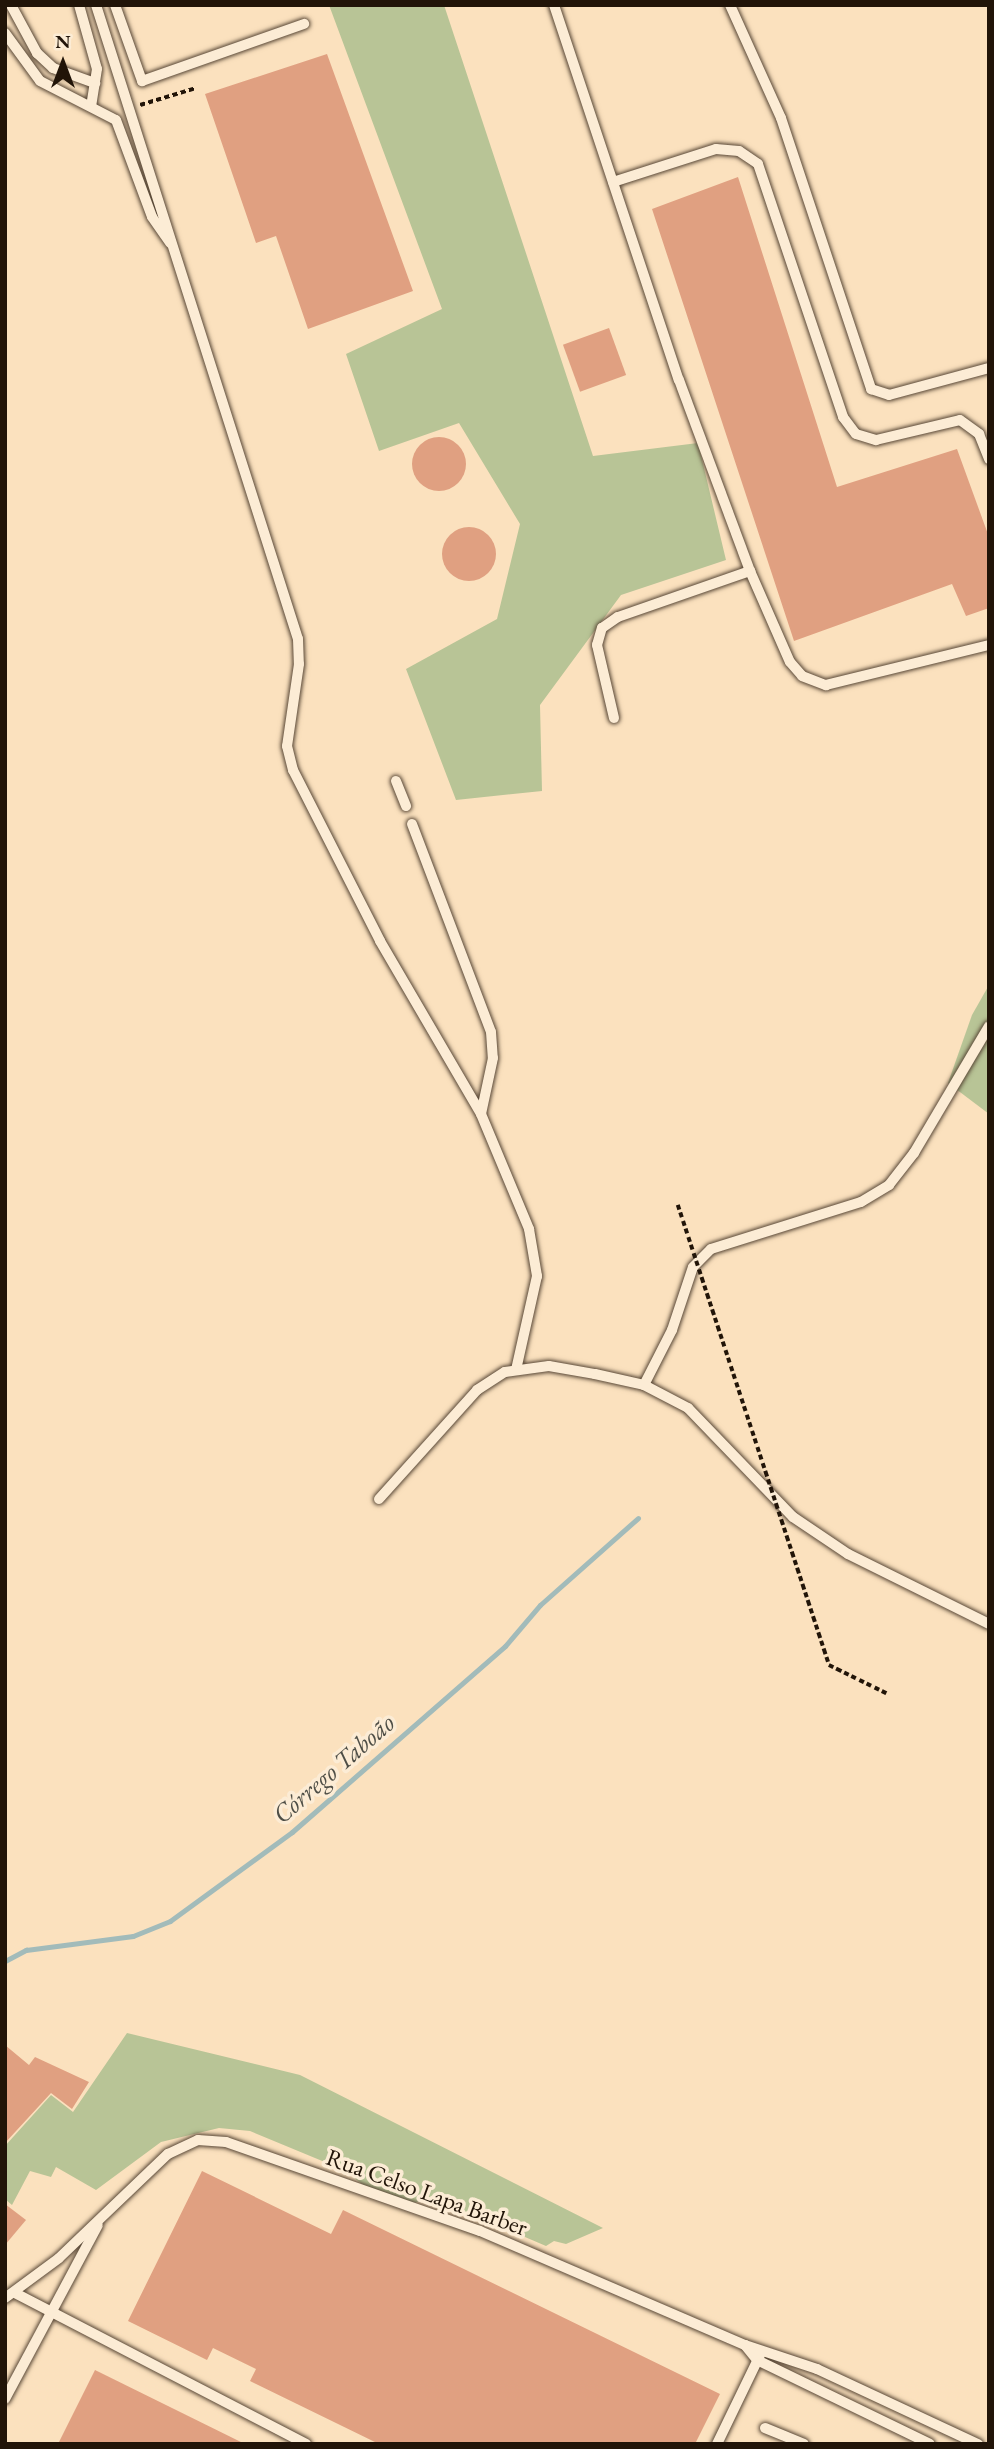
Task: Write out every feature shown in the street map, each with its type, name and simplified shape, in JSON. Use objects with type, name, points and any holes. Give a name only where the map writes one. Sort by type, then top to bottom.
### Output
[{"type":"lane","points":[[11,5],[37,53],[53,68],[95,83]]},
{"type":"lane","points":[[79,5],[95,57],[95,83],[91,105]]},
{"type":"lane","points":[[96,5],[298,639],[288,746],[293,770],[380,941],[481,1114],[528,1229],[537,1276],[516,1370]]},
{"type":"lane","points":[[115,5],[142,80],[304,24]]},
{"type":"lane","points":[[554,5],[613,182],[750,571],[790,662],[802,676],[826,685],[989,645]]},
{"type":"lane","points":[[730,5],[781,118],[871,389],[889,395],[989,368]]},
{"type":"lane","points":[[5,33],[40,80],[55,92],[91,105],[116,120],[152,217],[177,254]]},
{"type":"lane","points":[[613,182],[716,149],[739,151],[758,164],[843,416],[856,434],[876,440],[960,420],[979,434],[989,459]]},
{"type":"lane","points":[[614,718],[597,645],[602,628],[618,617],[750,571]]},
{"type":"lane","points":[[396,781],[405,806]]},
{"type":"lane","points":[[412,824],[492,1039],[481,1114]]},
{"type":"lane","points":[[644,1385],[672,1330],[693,1267],[711,1249],[861,1202],[889,1185],[914,1153],[989,1026]]},
{"type":"lane","points":[[379,1499],[477,1390],[516,1370],[549,1366],[644,1385],[688,1408],[793,1517],[848,1554],[989,1624]]},
{"type":"lane","name":"Rua Celso Lapa Barber","points":[[10,2296],[168,2154],[198,2140],[226,2142],[480,2231],[745,2345],[763,2348],[952,2438],[978,2444]]},
{"type":"lane","name":"Rua Celso Lapa Barber","points":[[5,2399],[48,2312],[106,2212]]},
{"type":"lane","points":[[10,2296],[48,2312],[306,2444]]},
{"type":"lane","name":"Rua Celso Lapa Barber","points":[[745,2345],[757,2360],[930,2444]]},
{"type":"lane","points":[[717,2444],[763,2348]]},
{"type":"lane","points":[[765,2428],[804,2444]]},
{"type":"path","points":[[678,1205],[829,1665],[888,1694]]},
{"type":"green space","points":[[329,5],[444,5],[593,456],[698,443],[726,560],[621,595],[540,705],[542,791],[456,800],[406,669],[497,619],[520,524],[459,423],[379,451],[346,354],[442,309]]},
{"type":"green space","points":[[989,985],[989,1114],[948,1083],[972,1015]]},
{"type":"green space","points":[[127,2033],[300,2075],[603,2228],[566,2244],[554,2241],[546,2246],[433,2198],[413,2203],[367,2188],[344,2170],[250,2131],[219,2128],[161,2142],[96,2190],[56,2167],[51,2177],[30,2171],[12,2205],[5,2199],[5,2146],[51,2095],[73,2112]]},
{"type":"building","points":[[327,54],[413,291],[308,329],[276,236],[256,243],[205,94]]},
{"type":"building","points":[[738,177],[837,487],[957,449],[989,537],[989,608],[966,616],[952,584],[794,641],[652,209]]},
{"type":"building","points":[[609,328],[626,375],[580,392],[563,345]]},
{"type":"building","points":[[439,437],[458,445],[466,464],[458,483],[439,491],[420,483],[412,464],[420,445]]},
{"type":"building","points":[[469,527],[488,535],[496,554],[488,573],[469,581],[450,573],[442,554],[450,535]]},
{"type":"building","points":[[5,2045],[29,2065],[35,2057],[89,2082],[72,2109],[51,2093],[5,2143]]},
{"type":"building","points":[[202,2171],[331,2234],[343,2210],[720,2394],[695,2444],[379,2444],[250,2381],[256,2369],[213,2348],[207,2360],[128,2321]]},
{"type":"building","points":[[5,2204],[26,2220],[5,2245]]},
{"type":"building","points":[[95,2370],[245,2444],[58,2444]]},
{"type":"waterway","name":"Córrego Taboão","points":[[5,1961],[26,1950],[133,1936],[170,1921],[292,1832],[505,1646],[540,1605],[638,1518]]}]
